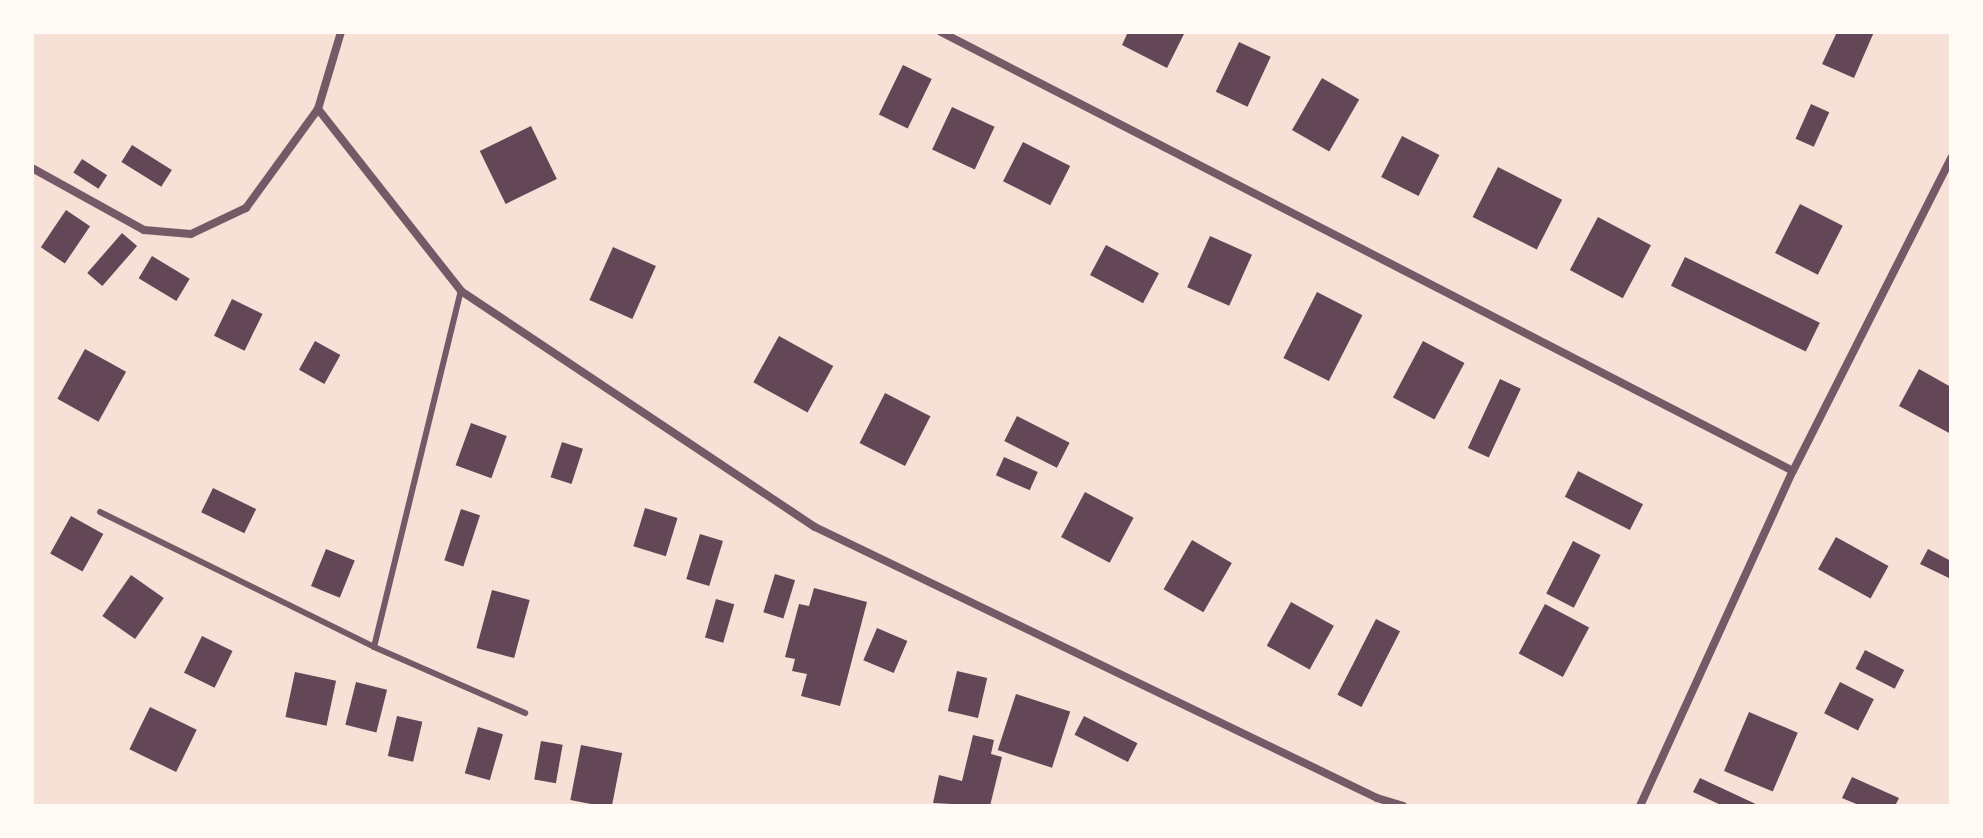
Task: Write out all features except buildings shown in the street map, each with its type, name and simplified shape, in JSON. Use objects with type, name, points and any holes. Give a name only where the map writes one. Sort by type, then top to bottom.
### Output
[{"type":"street","points":[[32,168],[144,230],[191,234],[246,208],[318,109],[341,32]]},
{"type":"street","points":[[941,32],[1793,471]]},
{"type":"street","points":[[318,109],[461,291],[815,527],[1377,798],[1403,806]]},
{"type":"street","points":[[1640,806],[1793,471],[1951,158]]},
{"type":"lane","points":[[374,647],[461,291]]},
{"type":"lane","points":[[100,512],[374,647],[525,713]]}]
